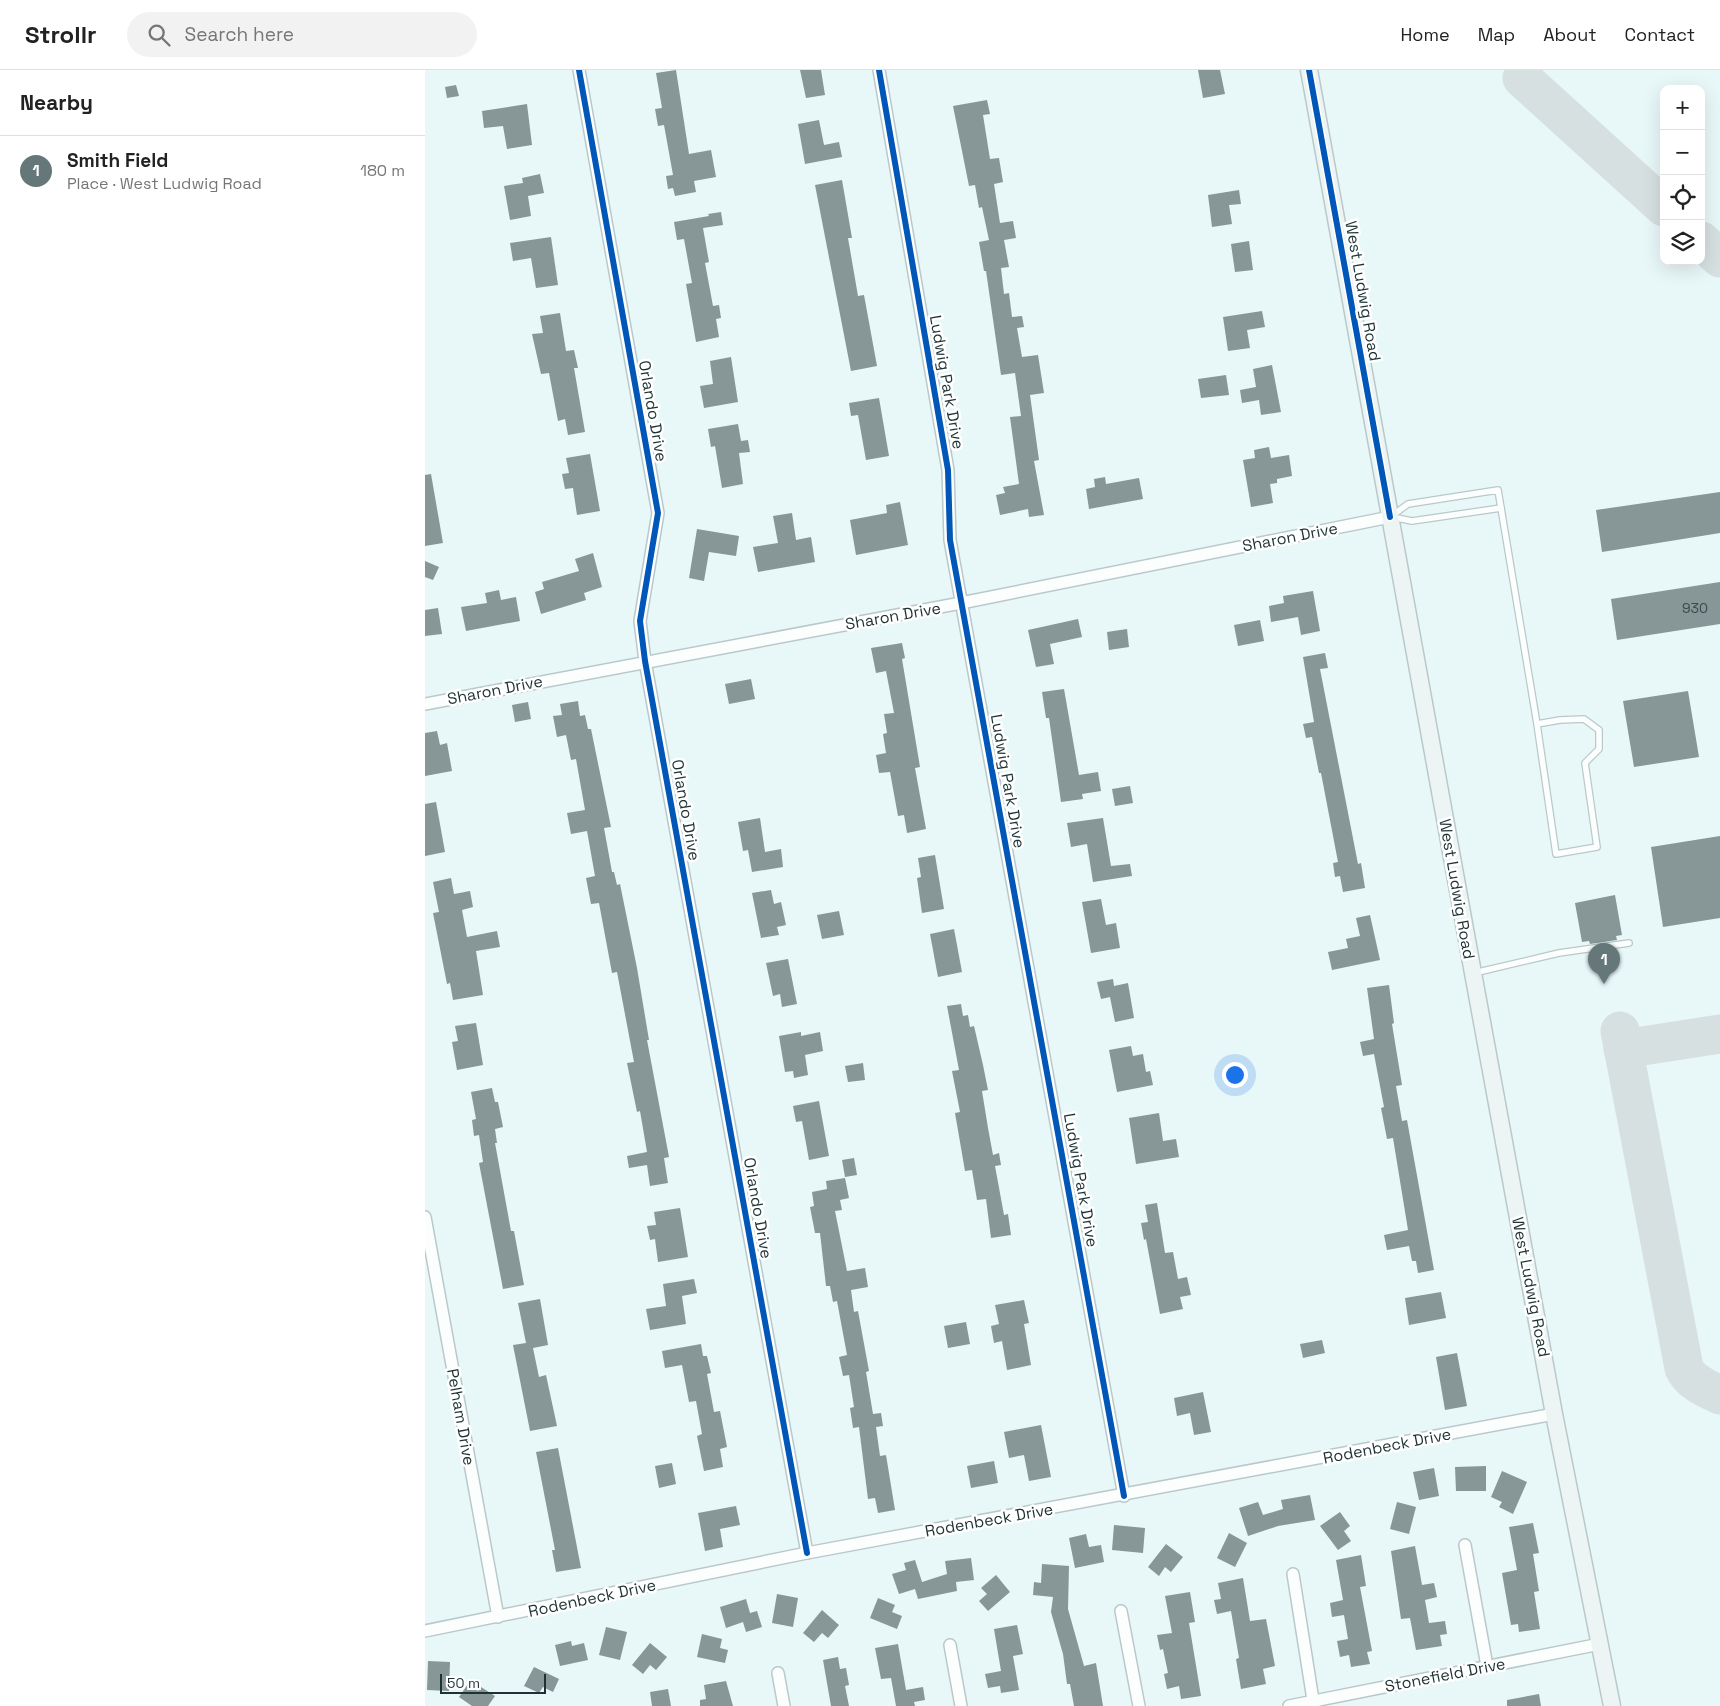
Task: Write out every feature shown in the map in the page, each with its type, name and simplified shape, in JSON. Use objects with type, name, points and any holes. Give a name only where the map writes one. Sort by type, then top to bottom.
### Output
[{"type":"main road","name":"West Ludwig Road","points":[[1309,70],[1554,1414],[1612,1706]]},
{"type":"street","name":"Orlando Drive","points":[[579,70],[658,513],[640,621],[645,661],[807,1553]]},
{"type":"street","name":"Ludwig Park Drive","points":[[879,70],[948,470],[950,540],[1124,1496]]},
{"type":"street","name":"Sharon Drive","points":[[425,704],[645,661],[961,603],[1389,517]]},
{"type":"street","name":"Pelham Drive","points":[[425,1217],[498,1617]]},
{"type":"street","name":"Rodenbeck Drive","points":[[425,1631],[807,1553],[1124,1496],[1554,1414]]},
{"type":"street","points":[[1465,1545],[1487,1666]]},
{"type":"street","points":[[1293,1574],[1314,1704]]},
{"type":"street","points":[[1121,1611],[1139,1706]]},
{"type":"street","name":"Stonefield Drive","points":[[1289,1706],[1314,1704],[1487,1666],[1600,1644]]},
{"type":"street","points":[[950,1645],[961,1706]]},
{"type":"street","points":[[778,1674],[783,1706]]},
{"type":"lane","points":[[1389,517],[1407,504],[1498,490],[1537,724],[1556,854],[1597,847],[1585,763],[1599,749],[1599,730],[1584,719],[1560,720],[1537,724]]},
{"type":"lane","points":[[1389,517],[1412,521],[1501,508]]},
{"type":"lane","points":[[1473,973],[1559,953],[1629,943]]},
{"type":"building","points":[[676,70],[689,154],[711,150],[716,177],[694,181],[696,192],[675,196],[673,188],[668,189],[666,176],[673,175],[664,125],[658,126],[655,109],[662,108],[656,73]]},
{"type":"building","points":[[800,70],[821,70],[825,95],[806,98]]},
{"type":"building","points":[[1198,70],[1220,70],[1225,94],[1203,98]]},
{"type":"building","points":[[456,85],[459,96],[447,98],[445,87]]},
{"type":"building","points":[[987,100],[990,114],[983,115],[990,159],[999,158],[1003,182],[994,184],[1000,223],[1013,221],[1016,238],[1004,240],[1009,267],[1001,268],[1004,294],[1009,293],[1012,317],[1022,316],[1024,327],[1017,328],[1022,357],[1038,355],[1044,393],[1030,395],[1039,460],[1034,461],[1044,515],[1029,517],[1028,509],[1000,515],[996,495],[1005,493],[1003,487],[1019,484],[1010,417],[1021,416],[1015,373],[1001,375],[986,271],[984,271],[979,242],[989,240],[982,207],[979,208],[975,185],[969,186],[953,106]]},
{"type":"building","points":[[527,104],[532,145],[507,149],[503,126],[484,128],[482,111]]},
{"type":"building","points":[[819,120],[824,145],[839,142],[842,157],[805,164],[798,124]]},
{"type":"building","points":[[540,174],[544,193],[528,196],[531,216],[510,220],[504,186],[523,183],[522,178]]},
{"type":"building","points":[[842,180],[852,238],[848,238],[858,296],[864,295],[877,366],[851,371],[815,185]]},
{"type":"building","points":[[1239,190],[1241,204],[1229,205],[1232,224],[1212,227],[1208,195]]},
{"type":"building","points":[[721,212],[723,225],[703,228],[709,262],[705,263],[713,306],[719,305],[721,318],[716,319],[719,337],[696,342],[686,284],[692,283],[684,239],[677,240],[674,222]]},
{"type":"building","points":[[551,237],[558,285],[536,288],[531,258],[513,261],[510,243]]},
{"type":"building","points":[[1249,241],[1253,270],[1235,272],[1231,244]]},
{"type":"building","points":[[1262,311],[1265,327],[1247,330],[1250,348],[1228,351],[1223,317]]},
{"type":"building","points":[[560,313],[566,351],[574,350],[578,368],[574,368],[585,432],[568,435],[565,419],[558,421],[549,373],[541,374],[532,334],[543,333],[540,316]]},
{"type":"building","points":[[731,357],[738,402],[704,408],[700,386],[713,384],[710,361]]},
{"type":"building","points":[[1272,365],[1281,412],[1261,415],[1259,400],[1242,403],[1240,390],[1256,387],[1253,369]]},
{"type":"building","points":[[1226,375],[1229,395],[1201,398],[1198,379]]},
{"type":"building","points":[[879,398],[889,456],[866,460],[858,415],[851,416],[849,403]]},
{"type":"building","points":[[738,424],[741,441],[748,440],[750,452],[739,453],[743,484],[722,488],[715,446],[711,447],[708,429]]},
{"type":"building","points":[[1269,447],[1271,458],[1289,455],[1292,476],[1277,479],[1277,483],[1270,484],[1273,503],[1251,507],[1243,460],[1255,458],[1254,450]]},
{"type":"building","points":[[590,454],[600,511],[577,515],[573,488],[565,489],[562,474],[569,473],[566,458]]},
{"type":"building","points":[[431,474],[443,543],[425,546],[425,475]]},
{"type":"building","points":[[1105,477],[1106,484],[1139,478],[1143,499],[1089,509],[1086,489],[1095,487],[1094,479]]},
{"type":"building","points":[[1720,492],[1720,533],[1602,552],[1596,510]]},
{"type":"building","points":[[900,502],[908,545],[856,555],[850,520],[887,513],[886,505]]},
{"type":"building","points":[[792,513],[796,540],[811,537],[815,562],[758,572],[753,547],[778,543],[773,516]]},
{"type":"building","points":[[697,529],[739,536],[736,556],[709,552],[704,581],[689,578]]},
{"type":"building","points":[[593,553],[602,587],[584,593],[586,600],[541,614],[535,592],[544,589],[542,582],[579,571],[575,559]]},
{"type":"building","points":[[425,561],[439,567],[433,580],[425,577]]},
{"type":"building","points":[[1720,582],[1720,624],[1617,640],[1611,599]]},
{"type":"building","points":[[499,590],[501,600],[516,597],[520,621],[466,631],[461,607],[487,603],[485,593]]},
{"type":"building","points":[[1313,591],[1320,631],[1301,635],[1298,617],[1271,622],[1269,606],[1284,603],[1283,596]]},
{"type":"building","points":[[438,608],[442,634],[425,636],[425,610]]},
{"type":"building","points":[[1078,619],[1082,637],[1050,644],[1054,664],[1036,667],[1028,630]]},
{"type":"building","points":[[1260,620],[1264,641],[1238,646],[1234,625]]},
{"type":"building","points":[[1127,629],[1129,647],[1109,650],[1107,632]]},
{"type":"building","points":[[902,643],[905,658],[902,659],[920,767],[915,768],[926,829],[907,833],[904,815],[898,816],[890,772],[879,773],[876,755],[886,753],[883,734],[887,733],[884,714],[894,713],[886,671],[876,673],[871,648]]},
{"type":"building","points":[[1325,653],[1328,668],[1320,669],[1358,864],[1361,863],[1365,888],[1343,892],[1340,876],[1335,877],[1333,863],[1338,862],[1321,773],[1319,773],[1312,737],[1306,738],[1303,724],[1314,722],[1303,657]]},
{"type":"building","points":[[751,679],[755,699],[729,704],[725,684]]},
{"type":"building","points":[[1064,689],[1079,775],[1098,772],[1101,791],[1082,794],[1083,799],[1061,802],[1049,718],[1046,718],[1042,692]]},
{"type":"building","points":[[1688,691],[1699,757],[1634,767],[1623,701]]},
{"type":"building","points":[[578,701],[580,716],[585,715],[588,729],[591,729],[611,827],[604,828],[612,872],[614,872],[617,885],[620,884],[637,968],[649,1040],[647,1040],[669,1157],[664,1158],[668,1183],[650,1186],[647,1165],[629,1168],[627,1156],[647,1152],[640,1111],[637,1112],[627,1063],[634,1062],[617,972],[612,973],[599,903],[591,904],[586,878],[595,876],[587,831],[571,834],[567,813],[585,810],[576,759],[571,760],[566,735],[557,737],[553,716],[562,715],[560,704]]},
{"type":"building","points":[[528,702],[531,719],[515,722],[512,705]]},
{"type":"building","points":[[437,731],[440,745],[447,743],[452,771],[425,776],[425,733]]},
{"type":"building","points":[[1130,786],[1133,803],[1115,806],[1112,789]]},
{"type":"building","points":[[436,802],[445,852],[425,856],[425,804]]},
{"type":"building","points":[[760,818],[765,852],[781,849],[783,867],[752,872],[748,850],[743,851],[738,822]]},
{"type":"building","points":[[1103,818],[1111,866],[1130,864],[1132,876],[1093,882],[1087,844],[1071,847],[1067,823]]},
{"type":"building","points":[[1720,836],[1720,918],[1663,927],[1651,847]]},
{"type":"building","points":[[935,855],[944,909],[922,913],[917,878],[921,877],[918,858]]},
{"type":"building","points":[[451,878],[454,894],[470,891],[473,907],[462,910],[467,937],[497,931],[500,947],[476,951],[483,995],[453,1000],[450,983],[447,984],[433,913],[439,912],[433,882]]},
{"type":"building","points":[[771,890],[774,904],[781,902],[786,925],[777,927],[779,935],[761,938],[752,893]]},
{"type":"building","points":[[1615,895],[1622,935],[1616,936],[1617,940],[1590,944],[1589,941],[1582,942],[1575,903]]},
{"type":"building","points":[[1101,899],[1106,925],[1116,923],[1120,948],[1091,953],[1082,902]]},
{"type":"building","points":[[839,911],[844,935],[822,939],[817,915]]},
{"type":"building","points":[[1370,915],[1380,960],[1332,970],[1328,952],[1348,948],[1346,939],[1360,936],[1356,918]]},
{"type":"building","points":[[954,929],[962,972],[938,977],[930,934]]},
{"type":"building","points":[[788,959],[797,1004],[782,1007],[780,994],[773,996],[766,963]]},
{"type":"building","points":[[1113,979],[1114,986],[1128,983],[1134,1018],[1115,1022],[1110,997],[1101,999],[1097,982]]},
{"type":"building","points":[[1389,985],[1394,1023],[1392,1024],[1402,1085],[1396,1086],[1402,1121],[1407,1120],[1434,1270],[1418,1273],[1416,1261],[1412,1261],[1409,1246],[1387,1250],[1384,1235],[1408,1230],[1393,1138],[1387,1139],[1381,1108],[1384,1107],[1374,1054],[1363,1056],[1360,1042],[1374,1039],[1367,988]]},
{"type":"building","points":[[961,1004],[963,1016],[968,1015],[970,1027],[974,1026],[983,1065],[988,1090],[982,1091],[988,1128],[993,1155],[999,1153],[1001,1165],[995,1166],[1004,1215],[1008,1214],[1011,1235],[991,1238],[986,1199],[977,1200],[972,1170],[965,1171],[955,1113],[960,1112],[952,1071],[959,1070],[947,1006]]},
{"type":"building","points":[[476,1023],[483,1065],[457,1070],[452,1042],[458,1041],[455,1026]]},
{"type":"building","points":[[801,1032],[801,1036],[820,1032],[823,1051],[805,1055],[808,1075],[794,1078],[793,1071],[785,1072],[779,1036]]},
{"type":"building","points":[[1131,1046],[1133,1056],[1143,1054],[1146,1072],[1150,1071],[1153,1085],[1117,1092],[1109,1050]]},
{"type":"building","points":[[863,1063],[865,1080],[848,1082],[845,1066]]},
{"type":"building","points":[[492,1088],[495,1102],[498,1102],[503,1127],[495,1129],[497,1143],[495,1143],[511,1231],[514,1231],[524,1285],[503,1289],[479,1163],[483,1162],[479,1135],[474,1136],[472,1120],[476,1119],[471,1092]]},
{"type":"building","points":[[819,1101],[829,1156],[809,1160],[802,1121],[796,1122],[793,1106]]},
{"type":"building","points":[[1159,1113],[1163,1141],[1176,1139],[1179,1157],[1136,1164],[1129,1118]]},
{"type":"building","points":[[854,1158],[857,1175],[845,1177],[842,1160]]},
{"type":"building","points":[[845,1178],[849,1198],[840,1200],[842,1210],[835,1211],[847,1271],[865,1268],[868,1287],[851,1290],[854,1312],[858,1311],[869,1371],[866,1372],[873,1414],[881,1413],[883,1426],[876,1427],[880,1456],[886,1455],[895,1510],[878,1513],[875,1498],[868,1499],[859,1427],[853,1428],[850,1408],[854,1407],[849,1375],[843,1376],[839,1357],[847,1355],[837,1301],[833,1302],[830,1286],[826,1286],[820,1233],[815,1233],[810,1207],[814,1206],[812,1192],[827,1189],[826,1181]]},
{"type":"building","points":[[1157,1203],[1165,1253],[1173,1252],[1178,1279],[1187,1277],[1191,1295],[1180,1297],[1183,1309],[1160,1314],[1146,1239],[1144,1240],[1141,1223],[1148,1222],[1145,1205]]},
{"type":"building","points":[[680,1208],[688,1257],[658,1262],[655,1239],[650,1240],[647,1226],[656,1225],[654,1212]]},
{"type":"building","points":[[694,1279],[697,1293],[682,1296],[686,1324],[650,1330],[646,1309],[666,1306],[663,1284]]},
{"type":"building","points":[[1441,1292],[1446,1318],[1409,1325],[1405,1298]]},
{"type":"building","points":[[540,1299],[548,1345],[533,1348],[539,1377],[546,1375],[557,1426],[530,1431],[513,1345],[526,1343],[518,1303]]},
{"type":"building","points":[[1024,1300],[1029,1323],[1024,1324],[1031,1365],[1007,1370],[1002,1341],[994,1343],[991,1326],[999,1324],[995,1305]]},
{"type":"building","points":[[966,1322],[970,1344],[948,1348],[944,1326]]},
{"type":"building","points":[[1322,1340],[1325,1353],[1303,1358],[1300,1344]]},
{"type":"building","points":[[701,1344],[703,1356],[707,1356],[711,1373],[707,1374],[714,1412],[720,1411],[727,1447],[720,1449],[723,1467],[704,1471],[697,1436],[702,1434],[696,1401],[689,1402],[682,1365],[665,1368],[662,1351]]},
{"type":"building","points":[[1457,1353],[1467,1406],[1445,1410],[1436,1357]]},
{"type":"building","points":[[1203,1392],[1211,1432],[1194,1435],[1190,1413],[1177,1416],[1174,1398]]},
{"type":"building","points":[[1041,1425],[1051,1477],[1029,1481],[1024,1455],[1009,1458],[1004,1432]]},
{"type":"building","points":[[558,1448],[581,1568],[556,1572],[552,1550],[555,1550],[536,1452]]},
{"type":"building","points":[[994,1461],[998,1483],[971,1488],[967,1466]]},
{"type":"building","points":[[672,1463],[676,1484],[659,1488],[655,1466]]},
{"type":"building","points":[[1486,1466],[1486,1491],[1456,1491],[1455,1467]]},
{"type":"building","points":[[1434,1468],[1439,1496],[1419,1500],[1413,1472]]},
{"type":"building","points":[[1502,1471],[1527,1482],[1513,1514],[1499,1507],[1502,1502],[1491,1497]]},
{"type":"building","points":[[1310,1495],[1315,1520],[1278,1526],[1248,1536],[1239,1508],[1258,1502],[1263,1515],[1283,1509],[1281,1500]]},
{"type":"building","points":[[1397,1502],[1416,1507],[1409,1534],[1390,1529]]},
{"type":"building","points":[[736,1506],[740,1525],[720,1529],[723,1547],[705,1551],[698,1513]]},
{"type":"building","points":[[1340,1512],[1350,1526],[1344,1531],[1351,1541],[1338,1550],[1320,1526]]},
{"type":"building","points":[[1533,1523],[1539,1553],[1533,1554],[1539,1591],[1534,1592],[1540,1629],[1519,1632],[1518,1624],[1511,1625],[1502,1573],[1517,1570],[1509,1527]]},
{"type":"building","points":[[1114,1525],[1145,1528],[1143,1553],[1112,1550]]},
{"type":"building","points":[[1229,1533],[1247,1543],[1235,1567],[1217,1558]]},
{"type":"building","points":[[1086,1534],[1089,1547],[1101,1545],[1104,1562],[1075,1568],[1069,1538]]},
{"type":"building","points":[[1166,1544],[1183,1557],[1171,1572],[1165,1567],[1159,1576],[1148,1567]]},
{"type":"building","points":[[1415,1546],[1422,1585],[1434,1583],[1437,1597],[1425,1600],[1429,1623],[1445,1621],[1447,1634],[1440,1635],[1442,1646],[1416,1650],[1410,1618],[1401,1619],[1391,1551]]},
{"type":"building","points":[[1361,1555],[1366,1586],[1360,1587],[1372,1651],[1367,1652],[1370,1664],[1351,1667],[1349,1655],[1340,1657],[1337,1641],[1348,1639],[1344,1615],[1332,1617],[1330,1603],[1343,1600],[1336,1560]]},
{"type":"building","points":[[971,1558],[974,1580],[956,1582],[957,1591],[918,1599],[915,1589],[899,1594],[892,1574],[906,1570],[904,1563],[915,1560],[922,1582],[947,1574],[945,1561]]},
{"type":"building","points":[[1042,1564],[1069,1566],[1068,1609],[1084,1666],[1096,1663],[1103,1706],[1074,1706],[1070,1684],[1067,1684],[1063,1654],[1051,1612],[1053,1597],[1033,1595],[1034,1582],[1041,1583]]},
{"type":"building","points":[[996,1575],[1010,1592],[988,1611],[979,1601],[987,1594],[981,1588]]},
{"type":"building","points":[[1243,1578],[1250,1621],[1266,1619],[1275,1666],[1263,1669],[1266,1684],[1241,1689],[1236,1659],[1239,1658],[1231,1611],[1217,1614],[1214,1600],[1221,1599],[1218,1583]]},
{"type":"building","points":[[1190,1592],[1195,1622],[1189,1623],[1201,1696],[1181,1699],[1179,1686],[1167,1689],[1164,1674],[1168,1673],[1163,1649],[1160,1650],[1157,1635],[1172,1633],[1165,1596]]},
{"type":"building","points":[[777,1594],[798,1598],[793,1627],[772,1623]]},
{"type":"building","points":[[878,1598],[895,1605],[892,1612],[902,1616],[897,1629],[870,1618]]},
{"type":"building","points":[[746,1599],[750,1613],[757,1611],[762,1627],[746,1632],[743,1622],[726,1628],[720,1607]]},
{"type":"building","points":[[822,1610],[839,1625],[828,1638],[822,1633],[814,1642],[803,1633]]},
{"type":"building","points":[[1017,1625],[1023,1654],[1013,1656],[1019,1690],[1001,1693],[1000,1686],[988,1688],[985,1674],[1001,1671],[994,1629]]},
{"type":"building","points":[[606,1627],[627,1632],[620,1660],[599,1655]]},
{"type":"building","points":[[702,1634],[722,1639],[720,1648],[728,1650],[725,1663],[697,1657]]},
{"type":"building","points":[[571,1641],[572,1646],[584,1643],[588,1660],[560,1666],[555,1645]]},
{"type":"building","points":[[650,1643],[667,1657],[656,1670],[650,1665],[643,1674],[632,1665]]},
{"type":"building","points":[[898,1644],[906,1690],[923,1687],[925,1700],[914,1702],[915,1706],[896,1706],[891,1678],[881,1679],[875,1648]]},
{"type":"building","points":[[838,1657],[840,1669],[846,1668],[849,1685],[845,1686],[849,1706],[831,1706],[823,1660]]},
{"type":"building","points":[[428,1661],[450,1662],[449,1691],[427,1690]]},
{"type":"building","points":[[534,1667],[559,1679],[553,1692],[543,1687],[539,1693],[524,1686]]},
{"type":"building","points":[[726,1681],[733,1706],[700,1706],[700,1700],[706,1699],[704,1685]]},
{"type":"building","points":[[468,1684],[478,1691],[481,1687],[495,1696],[488,1706],[472,1706],[459,1697]]},
{"type":"building","points":[[668,1689],[671,1706],[652,1706],[650,1692]]},
{"type":"building","points":[[1539,1694],[1541,1706],[1507,1706],[1507,1700]]},
{"type":"taxiway","points":[[1522,78],[1660,203]]},
{"type":"taxiway","points":[[1705,245],[1720,258]]},
{"type":"taxiway","points":[[1620,1031],[1684,1368],[1690,1377],[1704,1388],[1720,1395]]},
{"type":"taxiway","points":[[1623,1049],[1720,1034]]},
{"type":"cycle path","points":[[579,70],[658,513],[640,621],[645,661],[807,1553]]},
{"type":"cycle path","points":[[879,70],[948,470],[950,540],[1124,1496]]},
{"type":"cycle path","points":[[1309,70],[1390,517]]},
{"type":"place","name":"Smith Field","points":[[1604,984]]}]
